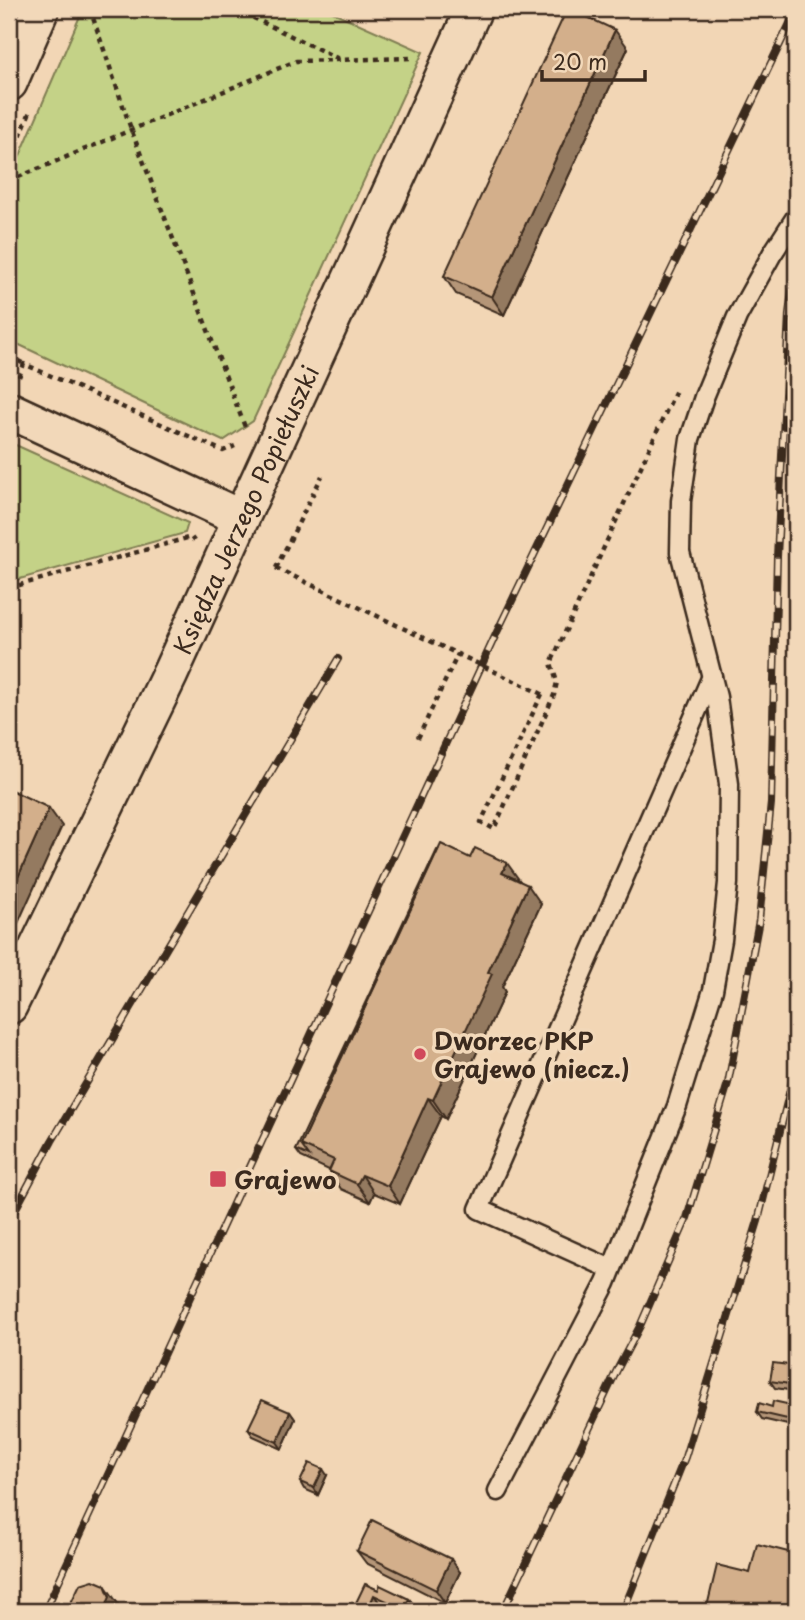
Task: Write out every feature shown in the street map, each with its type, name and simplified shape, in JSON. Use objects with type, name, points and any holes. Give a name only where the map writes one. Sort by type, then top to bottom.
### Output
[{"type":"street","points":[[9,83],[41,9]]},
{"type":"street","name":"Księdza Jerzego Popiełuszki","points":[[9,1006],[170,674],[474,9]]},
{"type":"street","points":[[11,399],[241,518]]},
{"type":"lane","points":[[498,1491],[611,1269],[677,1106],[713,990],[728,883],[729,784],[712,676],[680,552],[681,500],[690,439],[704,397],[737,317],[796,217]]},
{"type":"lane","points":[[611,1269],[479,1209],[712,676]]},
{"type":"path","points":[[90,9],[131,129],[245,428]]},
{"type":"path","points":[[235,9],[341,60]]},
{"type":"path","points":[[9,181],[296,61],[415,58]]},
{"type":"path","points":[[781,202],[796,183]]},
{"type":"path","points":[[9,356],[223,451],[241,444]]},
{"type":"path","points":[[11,399],[24,364]]},
{"type":"path","points":[[322,476],[276,568],[541,694],[481,822],[495,829],[554,695],[557,682],[551,663],[677,389]]},
{"type":"path","points":[[9,588],[191,537],[197,544]]},
{"type":"path","points":[[418,738],[458,654]]},
{"type":"green space","points":[[83,9],[326,9],[423,52],[253,421],[223,441],[9,340],[9,181]]},
{"type":"green space","points":[[9,442],[188,523],[185,533],[9,582]]},
{"type":"building","points":[[567,9],[615,30],[492,297],[444,276]]},
{"type":"building","points":[[9,789],[49,808],[9,897]]},
{"type":"building","name":"Dworzec PKP Grajewo (niecz.)","points":[[441,844],[470,858],[475,848],[507,863],[502,873],[528,885],[488,972],[492,974],[433,1100],[428,1098],[388,1186],[362,1175],[357,1184],[329,1171],[334,1160],[301,1145]]},
{"type":"building","points":[[437,850],[301,1145],[309,1156],[296,1150]]},
{"type":"building","points":[[773,1363],[796,1366],[796,1385],[770,1381]]},
{"type":"building","points":[[262,1400],[290,1412],[277,1442],[248,1429]]},
{"type":"building","points":[[773,1401],[796,1406],[796,1421],[757,1412],[759,1403],[772,1407]]},
{"type":"building","points":[[309,1463],[323,1469],[314,1488],[300,1482]]},
{"type":"building","points":[[372,1520],[451,1559],[436,1590],[357,1551]]},
{"type":"building","points":[[757,1544],[796,1554],[796,1611],[706,1611],[717,1565],[750,1573]]},
{"type":"building","points":[[93,1580],[105,1585],[110,1597],[104,1611],[67,1611],[80,1584]]},
{"type":"building","points":[[365,1584],[378,1590],[380,1585],[409,1599],[404,1609],[374,1595],[367,1611],[352,1611]]},
{"type":"railway","points":[[45,1611],[497,632],[796,11]]},
{"type":"railway","points":[[503,1611],[640,1326],[687,1218],[728,1083],[759,920],[771,803],[777,557],[789,314],[796,262]]},
{"type":"railway","points":[[9,1221],[52,1141],[338,659]]},
{"type":"railway","points":[[623,1611],[685,1457],[758,1221],[796,1065]]},
{"type":"place","name":"Dworzec PKP Grajewo (niecz.)","points":[[420,1054]]},
{"type":"place","name":"Grajewo","points":[[218,1179]]}]
